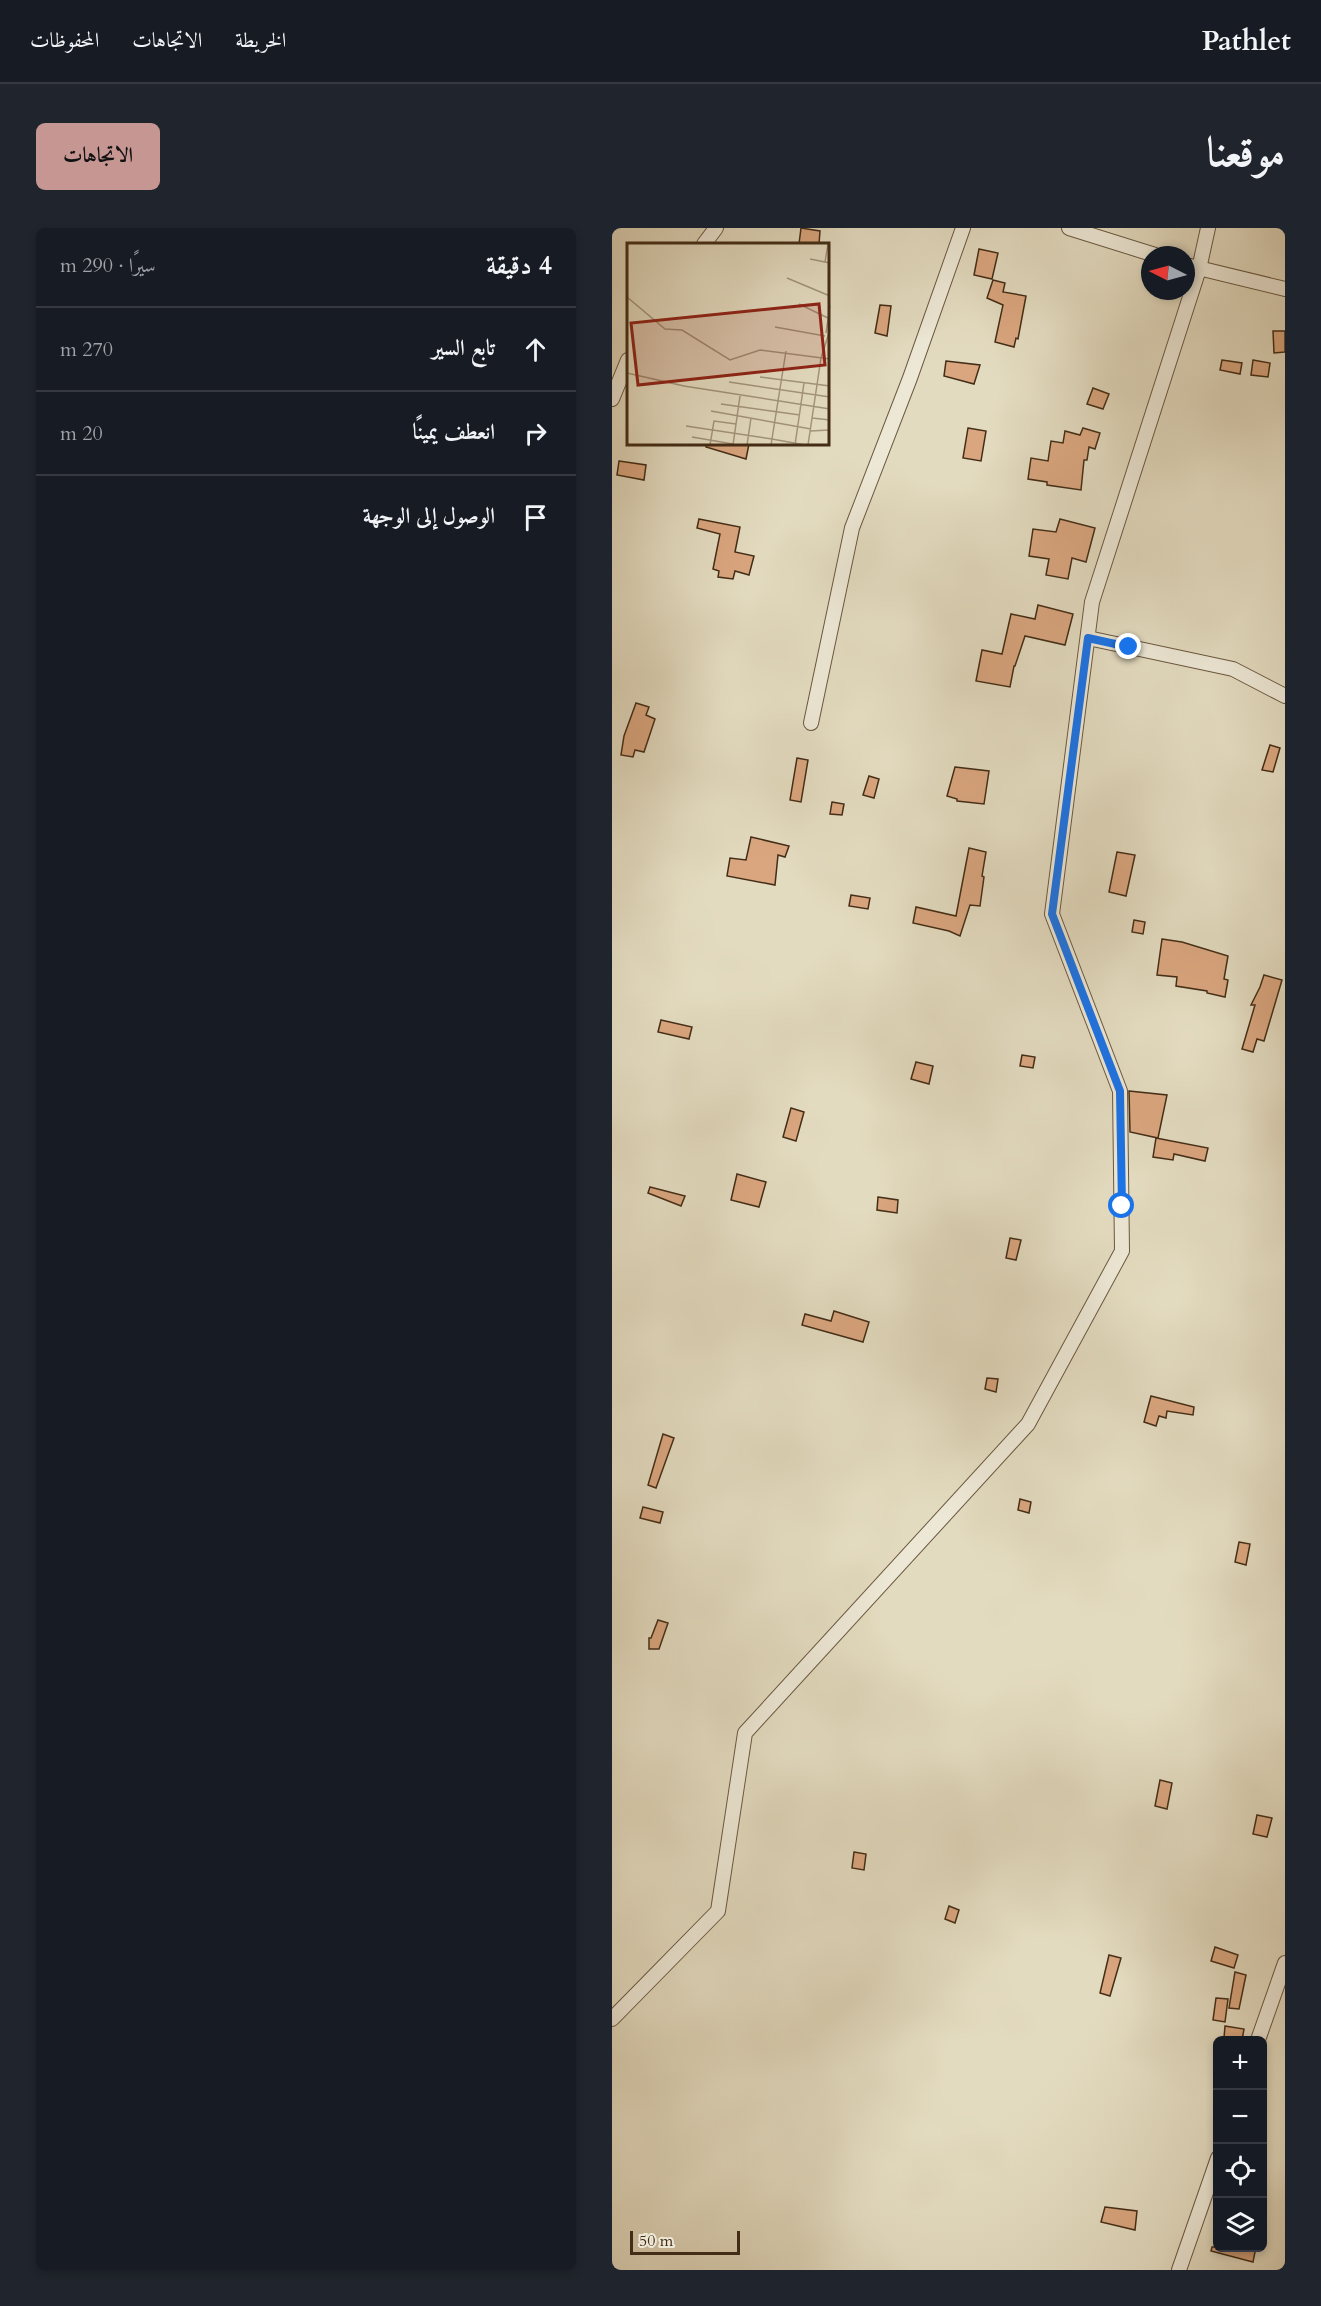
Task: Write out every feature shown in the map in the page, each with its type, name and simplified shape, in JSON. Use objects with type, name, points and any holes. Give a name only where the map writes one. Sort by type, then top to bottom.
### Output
[{"type":"street","points":[[705,243],[716,228]]},
{"type":"street","points":[[811,723],[852,528],[910,378],[963,228]]},
{"type":"street","points":[[1070,228],[1141,251]]},
{"type":"street","points":[[1195,262],[1208,228]]},
{"type":"street","points":[[1195,267],[1285,289]]},
{"type":"street","points":[[612,2019],[718,1911],[745,1733],[1028,1424],[1122,1251],[1120,1091],[1052,914],[1092,602],[1183,300]]},
{"type":"street","points":[[612,399],[627,362]]},
{"type":"street","points":[[1088,638],[1233,669],[1285,696]]},
{"type":"street","points":[[1259,2036],[1285,1964]]},
{"type":"street","points":[[1179,2270],[1213,2172]]},
{"type":"building","points":[[801,228],[820,231],[819,243],[799,243]]},
{"type":"building","points":[[979,249],[998,253],[992,279],[974,275]]},
{"type":"building","points":[[993,280],[1005,283],[1003,292],[1026,296],[1018,339],[1016,338],[1014,347],[995,342],[1003,305],[987,298]]},
{"type":"building","points":[[880,305],[891,306],[887,336],[875,333]]},
{"type":"building","points":[[1273,331],[1285,331],[1285,352],[1274,353]]},
{"type":"building","points":[[1222,360],[1242,363],[1240,374],[1220,370]]},
{"type":"building","points":[[1253,360],[1270,363],[1268,377],[1251,375]]},
{"type":"building","points":[[946,361],[980,365],[974,384],[944,376]]},
{"type":"building","points":[[1093,388],[1109,394],[1103,409],[1087,404]]},
{"type":"building","points":[[968,428],[986,431],[981,461],[963,458]]},
{"type":"building","points":[[1083,428],[1100,433],[1095,449],[1089,447],[1087,460],[1084,460],[1081,490],[1047,485],[1047,482],[1028,479],[1031,458],[1048,461],[1051,441],[1063,443],[1065,431],[1080,435]]},
{"type":"building","points":[[706,446],[749,446],[746,459]]},
{"type":"building","points":[[619,461],[646,465],[644,480],[617,475]]},
{"type":"building","points":[[699,519],[740,527],[735,552],[754,556],[749,575],[735,571],[733,579],[718,577],[719,571],[713,569],[720,534],[697,528]]},
{"type":"building","points":[[1060,519],[1095,528],[1086,562],[1072,558],[1068,579],[1046,575],[1049,559],[1029,556],[1033,529],[1056,532]]},
{"type":"building","points":[[1038,605],[1073,614],[1065,645],[1025,636],[1014,666],[1010,687],[976,681],[982,650],[1002,654],[1011,614],[1035,619]]},
{"type":"building","points":[[636,703],[649,707],[646,715],[655,719],[644,752],[635,750],[633,757],[621,755],[624,736]]},
{"type":"building","points":[[1270,745],[1280,748],[1273,772],[1262,770]]},
{"type":"building","points":[[797,758],[808,760],[801,802],[790,800]]},
{"type":"building","points":[[955,767],[989,771],[984,804],[957,801],[947,796]]},
{"type":"building","points":[[869,776],[879,779],[874,798],[863,795]]},
{"type":"building","points":[[832,802],[844,804],[842,815],[830,814]]},
{"type":"building","points":[[751,837],[789,846],[785,857],[778,855],[775,885],[727,876],[730,858],[746,860]]},
{"type":"building","points":[[969,848],[986,852],[982,876],[984,877],[980,906],[970,905],[960,936],[949,931],[913,923],[916,907],[956,916]]},
{"type":"building","points":[[1117,852],[1135,855],[1126,896],[1109,892]]},
{"type":"building","points":[[851,895],[870,898],[868,909],[849,906]]},
{"type":"building","points":[[1134,920],[1145,922],[1143,934],[1132,932]]},
{"type":"building","points":[[1162,939],[1182,942],[1228,956],[1224,979],[1228,980],[1225,997],[1207,993],[1207,991],[1176,986],[1177,977],[1157,975]]},
{"type":"building","points":[[1264,975],[1282,980],[1264,1041],[1257,1039],[1253,1052],[1242,1049],[1255,1005],[1251,1005]]},
{"type":"building","points":[[661,1020],[692,1027],[689,1039],[658,1032]]},
{"type":"building","points":[[1022,1055],[1035,1057],[1033,1068],[1020,1066]]},
{"type":"building","points":[[916,1062],[933,1066],[929,1084],[911,1079]]},
{"type":"building","points":[[1129,1091],[1167,1095],[1158,1138],[1130,1132]]},
{"type":"building","points":[[791,1108],[804,1112],[796,1141],[783,1137]]},
{"type":"building","points":[[1156,1138],[1208,1148],[1205,1161],[1174,1154],[1173,1160],[1153,1157]]},
{"type":"building","points":[[737,1174],[766,1182],[759,1207],[731,1200]]},
{"type":"building","points":[[650,1187],[685,1196],[681,1206],[648,1193]]},
{"type":"building","points":[[878,1197],[898,1200],[897,1213],[877,1210]]},
{"type":"building","points":[[1010,1238],[1021,1240],[1016,1260],[1006,1258]]},
{"type":"building","points":[[834,1311],[869,1322],[863,1342],[802,1325],[805,1314],[831,1321]]},
{"type":"building","points":[[987,1378],[998,1379],[996,1392],[985,1389]]},
{"type":"building","points":[[1151,1396],[1194,1407],[1193,1415],[1167,1411],[1166,1418],[1159,1416],[1156,1426],[1144,1422]]},
{"type":"building","points":[[663,1434],[674,1438],[656,1488],[648,1485]]},
{"type":"building","points":[[1020,1499],[1031,1502],[1029,1513],[1018,1510]]},
{"type":"building","points":[[643,1507],[663,1512],[660,1523],[640,1518]]},
{"type":"building","points":[[1239,1542],[1250,1544],[1246,1565],[1235,1562]]},
{"type":"building","points":[[658,1620],[668,1623],[659,1649],[649,1649],[649,1638]]},
{"type":"building","points":[[1160,1780],[1172,1783],[1167,1809],[1155,1806]]},
{"type":"building","points":[[1257,1815],[1272,1818],[1267,1837],[1253,1834]]},
{"type":"building","points":[[854,1852],[866,1854],[864,1870],[852,1868]]},
{"type":"building","points":[[949,1906],[959,1910],[955,1923],[945,1919]]},
{"type":"building","points":[[1215,1947],[1238,1955],[1234,1968],[1211,1961]]},
{"type":"building","points":[[1109,1955],[1121,1958],[1110,1996],[1100,1993]]},
{"type":"building","points":[[1235,1972],[1246,1975],[1239,2009],[1229,2008]]},
{"type":"building","points":[[1216,1998],[1228,1999],[1225,2022],[1213,2020]]},
{"type":"building","points":[[1225,2026],[1244,2029],[1243,2036],[1224,2036]]},
{"type":"building","points":[[1105,2207],[1137,2211],[1135,2230],[1101,2222]]},
{"type":"building","points":[[1215,2252],[1255,2252],[1253,2262]]},
{"type":"route","points":[[1122,1206],[1120,1091],[1052,914],[1088,638],[1129,647]]}]
